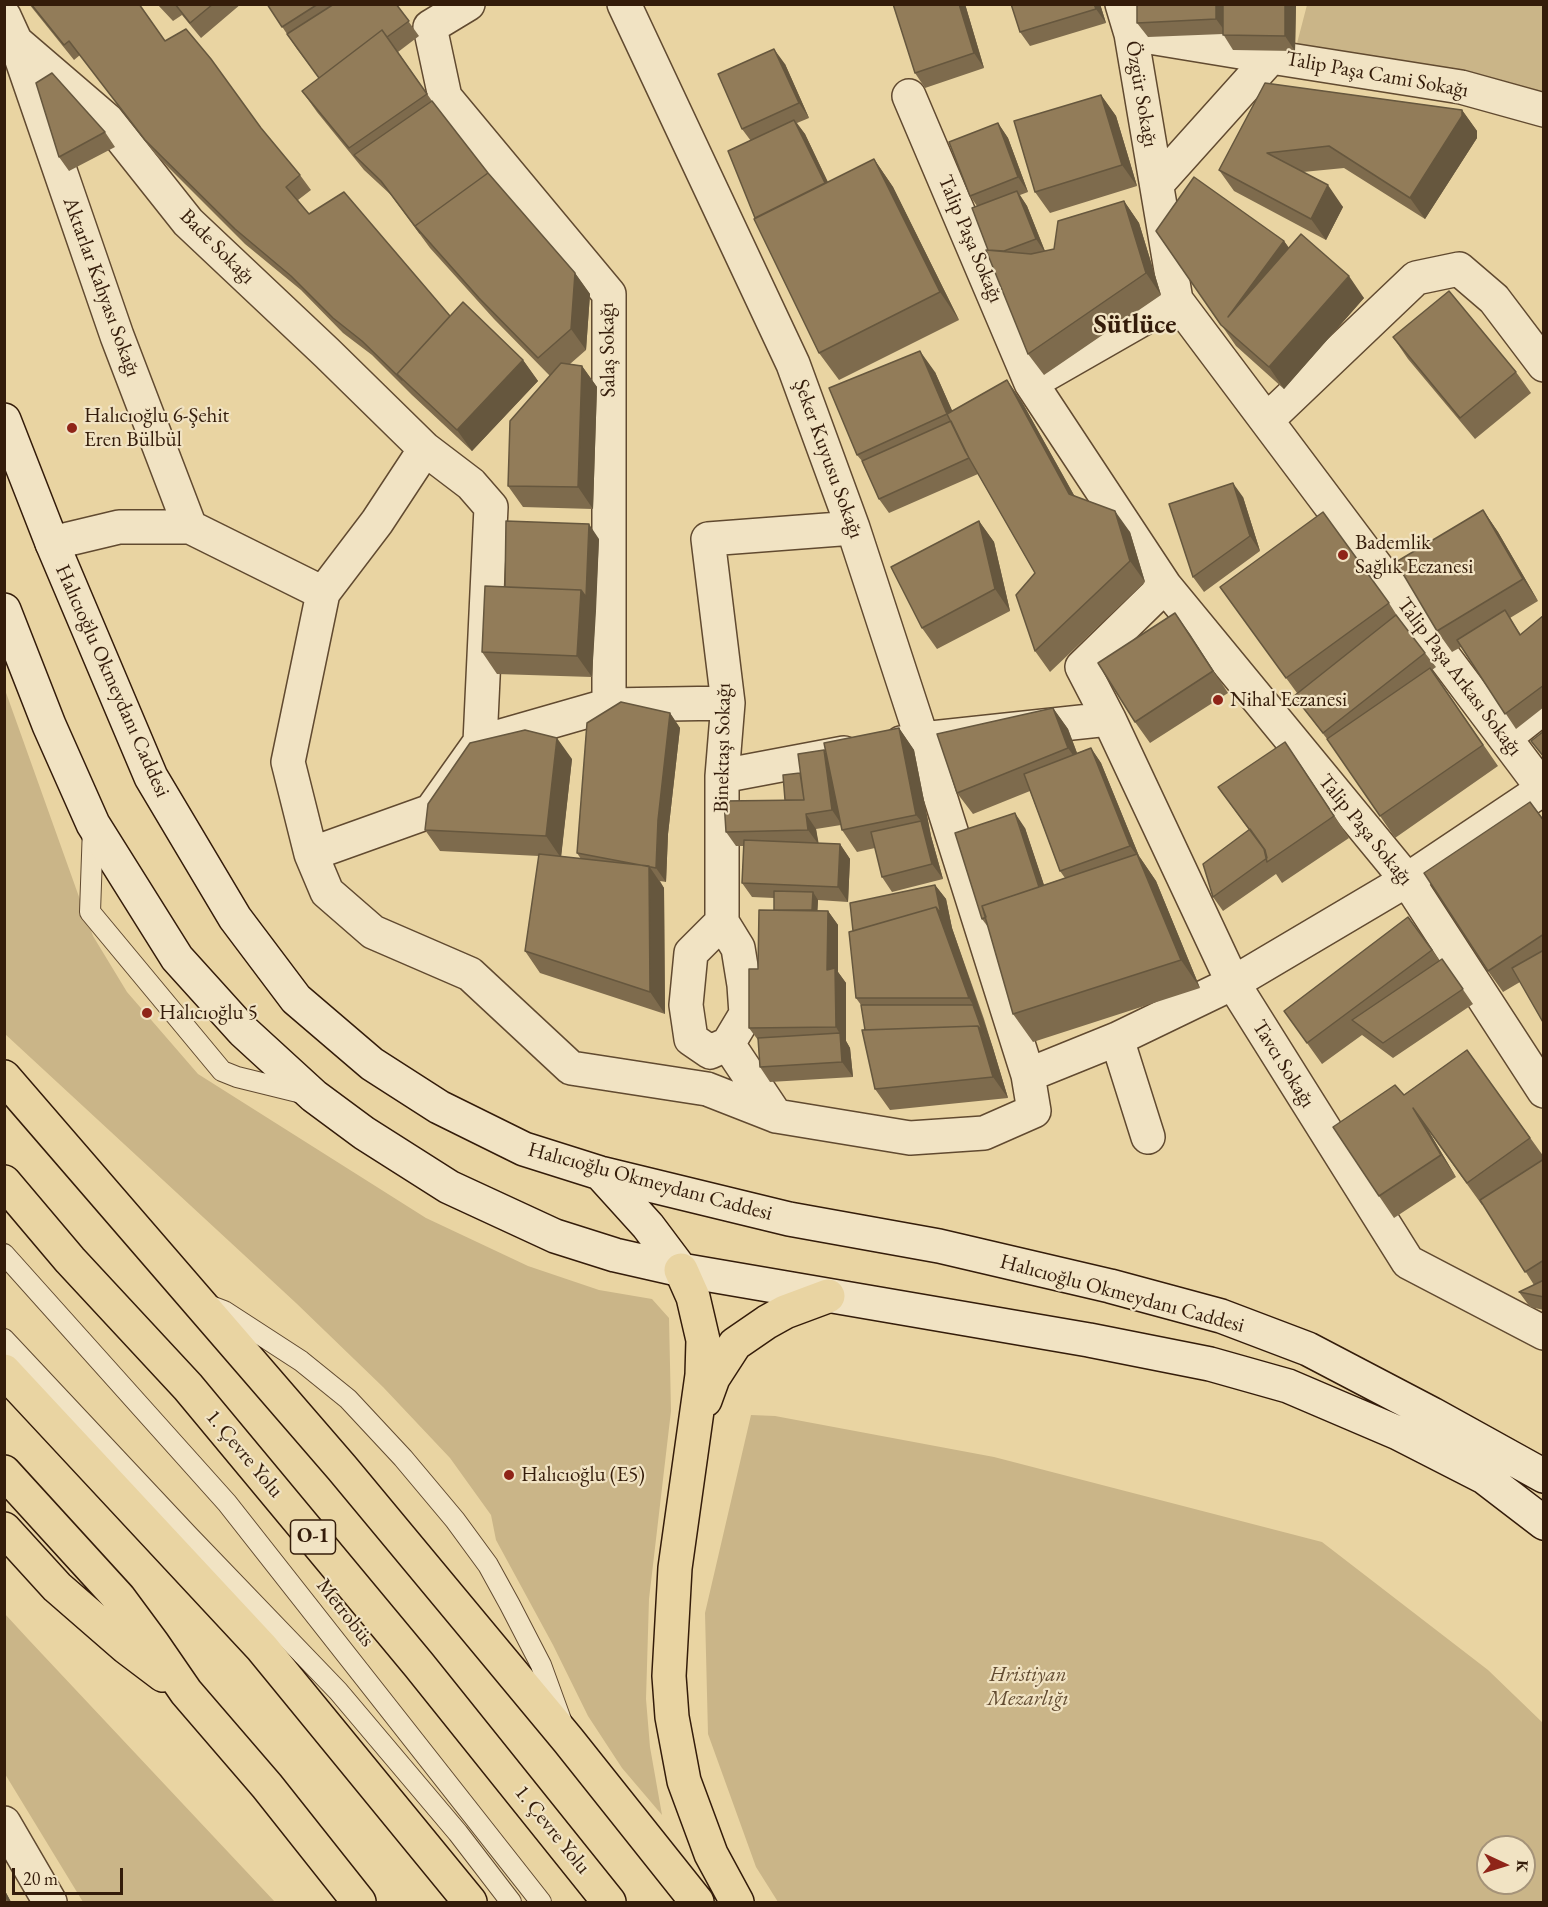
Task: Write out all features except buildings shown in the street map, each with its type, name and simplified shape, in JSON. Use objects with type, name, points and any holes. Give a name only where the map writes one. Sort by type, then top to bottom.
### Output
[{"type":"highway","points":[[4,1077],[342,1468],[568,1740],[697,1902]]},
{"type":"highway","name":"1. Çevre Yolu","points":[[4,1182],[70,1260],[210,1413],[427,1674],[609,1902]]},
{"type":"highway","points":[[681,1270],[693,1297],[703,1340],[702,1375],[675,1568],[669,1676],[672,1717],[684,1780],[711,1854],[737,1902]]},
{"type":"highway","points":[[693,1429],[713,1378],[735,1344],[785,1312],[828,1296]]},
{"type":"highway","points":[[4,1371],[262,1648],[470,1902]]},
{"type":"highway","points":[[4,1472],[119,1598],[186,1692],[267,1786],[359,1902]]},
{"type":"highway","points":[[4,1529],[57,1587],[126,1647],[186,1692]]},
{"type":"street","name":"Salaş Sokağı","points":[[468,4],[430,27],[445,97],[609,294],[609,705]]},
{"type":"street","name":"Şeker Kuyusu Sokağı","points":[[624,4],[793,364],[853,528],[922,739],[1028,1074],[1034,1111],[984,1133],[910,1138],[776,1116]]},
{"type":"street","points":[[1126,19],[1271,57]]},
{"type":"street","name":"Özgür Sokağı","points":[[1126,19],[1157,184]]},
{"type":"street","name":"Bade Sokağı","points":[[10,28],[107,120],[188,222],[425,449],[471,484],[491,507],[480,742]]},
{"type":"street","name":"Aktarlar Kahyası Sokağı","points":[[10,28],[117,336],[190,527]]},
{"type":"street","name":"Talip Paşa Cami Sokağı","points":[[1157,184],[1271,57],[1461,87],[1544,110]]},
{"type":"street","name":"Talip Paşa Sokağı","points":[[909,96],[1031,383],[1165,586],[1407,880],[1544,1091]]},
{"type":"street","name":"Talip Paşa Arkası Sokağı","points":[[1157,184],[1176,300],[1543,790]]},
{"type":"street","points":[[1267,420],[1416,278],[1459,269],[1494,299],[1544,365]]},
{"type":"street","points":[[1031,383],[1176,300]]},
{"type":"street","name":"Halıcıoğlu Okmeydanı Caddesi","points":[[4,420],[52,543],[151,777],[235,918],[296,999],[372,1064],[439,1107],[524,1149],[600,1173],[789,1219],[939,1246],[1098,1283],[1221,1316],[1308,1349],[1544,1476]]},
{"type":"street","points":[[425,449],[377,522],[323,593],[288,762],[311,854],[327,892],[373,932],[470,974],[571,1068],[707,1089],[776,1116]]},
{"type":"street","points":[[52,543],[119,527],[190,527],[323,593]]},
{"type":"street","name":"Binektaşı Sokağı","points":[[722,922],[722,776],[728,703],[708,539],[853,528]]},
{"type":"street","name":"Tavcı Sokağı","points":[[1165,586],[1082,667],[1109,719],[1233,983],[1408,1262],[1544,1333]]},
{"type":"street","points":[[4,610],[49,725],[93,824],[177,958],[243,1031],[314,1096],[364,1133],[449,1187],[555,1236],[615,1255],[681,1270],[1089,1340],[1210,1364],[1288,1386],[1398,1433],[1484,1477],[1544,1523]]},
{"type":"street","points":[[311,854],[431,812],[480,742],[609,705],[728,703]]},
{"type":"street","points":[[1503,735],[1516,729],[1544,707]]},
{"type":"street","points":[[722,776],[922,739],[1109,719]]},
{"type":"street","points":[[1028,1074],[1117,1040],[1233,983],[1407,880],[1543,790]]},
{"type":"street","points":[[722,922],[738,948],[746,1014],[728,1044],[710,1052],[691,1039],[686,1005],[691,953],[722,922]]},
{"type":"street","points":[[1117,1040],[1148,1137]]},
{"type":"street","points":[[728,1044],[776,1116]]},
{"type":"street","points":[[600,1173],[648,1226],[681,1270]]},
{"type":"street","points":[[4,1823],[50,1902]]},
{"type":"lane","points":[[93,824],[90,912],[222,1071],[237,1077],[314,1096]]},
{"type":"lane","name":"Metrobüs","points":[[4,1254],[69,1323],[228,1503],[541,1902]]},
{"type":"lane","points":[[199,1301],[224,1311],[301,1361],[348,1399],[403,1458],[455,1520],[488,1565],[541,1665],[568,1740]]},
{"type":"lane","points":[[4,1339],[338,1691],[458,1833],[511,1902]]},
{"type":"green space","points":[[1307,5],[1543,5],[1543,117],[1295,51]]},
{"type":"green space","points":[[4,687],[93,936],[127,992],[198,1074],[426,1218],[528,1266],[599,1290],[652,1299],[669,1318],[671,1411],[649,1599],[646,1699],[650,1747],[662,1815],[622,1768],[588,1716],[553,1645],[496,1540],[491,1515],[450,1458],[383,1387],[296,1303],[5,1034]]},
{"type":"green space","name":"Hristiyan Mezarlığı","points":[[751,1415],[775,1416],[994,1457],[1322,1542],[1488,1670],[1543,1723],[1543,1902],[778,1902],[756,1867],[708,1734],[705,1613]]},
{"type":"green space","points":[[5,1614],[275,1902],[83,1902],[5,1774]]},
{"type":"place","name":"Halıcıoğlu 6-Şehit Eren Bülbül","points":[[72,428]]},
{"type":"place","name":"Bademlik Sağlık Eczanesi","points":[[1343,555]]},
{"type":"place","name":"Nihal Eczanesi","points":[[1218,700]]},
{"type":"place","name":"Halıcıoğlu 5","points":[[147,1013]]},
{"type":"place","name":"Halıcıoğlu (E5)","points":[[509,1475]]},
{"type":"district","name":"Sütlüce","points":[[1135,326]]}]
